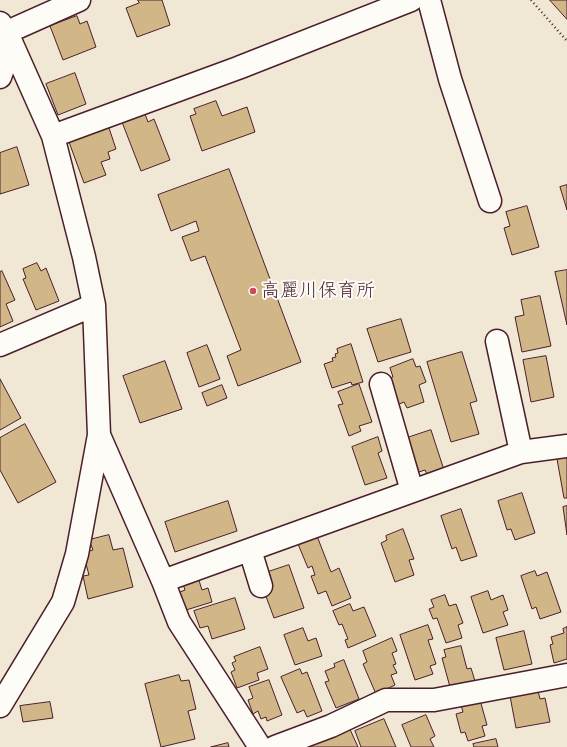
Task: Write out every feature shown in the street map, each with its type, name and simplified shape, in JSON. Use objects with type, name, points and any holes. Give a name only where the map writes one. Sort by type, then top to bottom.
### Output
[{"type":"street","points":[[6,33],[79,0]]},
{"type":"street","points":[[52,136],[238,68],[411,0]]},
{"type":"street","points":[[429,0],[450,79],[490,201]]},
{"type":"street","points":[[0,77],[6,33]]},
{"type":"street","points":[[0,706],[63,602],[77,554],[98,434],[94,305],[84,257],[52,136],[6,33]]},
{"type":"street","points":[[0,345],[94,305]]},
{"type":"street","points":[[497,341],[521,452]]},
{"type":"street","points":[[381,384],[412,491]]},
{"type":"street","points":[[98,434],[163,581],[179,622],[260,747]]},
{"type":"street","points":[[163,581],[521,452],[567,446]]},
{"type":"street","points":[[250,550],[261,586]]},
{"type":"street","points":[[275,747],[331,726],[386,700],[434,700],[567,675]]},
{"type":"path","points":[[531,0],[567,41]]},
{"type":"building","points":[[138,0],[162,0],[170,25],[137,37],[126,8],[139,3]]},
{"type":"building","points":[[550,0],[567,0],[567,19]]},
{"type":"building","points":[[77,16],[80,24],[87,21],[96,47],[63,60],[50,26]]},
{"type":"building","points":[[75,73],[86,104],[58,115],[46,84]]},
{"type":"building","points":[[216,101],[222,116],[247,107],[255,132],[202,151],[190,116],[196,114],[194,109]]},
{"type":"building","points":[[145,114],[148,122],[154,119],[170,160],[141,171],[122,122]]},
{"type":"building","points":[[109,128],[116,149],[108,152],[110,159],[101,162],[106,175],[84,183],[69,142]]},
{"type":"building","points":[[17,147],[29,185],[0,194],[0,153]]},
{"type":"building","points":[[229,169],[301,362],[238,386],[227,356],[241,350],[205,256],[191,261],[182,237],[199,231],[196,221],[171,231],[158,195]]},
{"type":"building","points":[[567,185],[567,210],[560,187]]},
{"type":"building","points":[[527,206],[539,247],[512,255],[504,228],[510,226],[506,212]]},
{"type":"building","points":[[37,263],[41,271],[46,268],[59,301],[36,310],[23,279],[26,278],[23,269]]},
{"type":"building","points":[[567,270],[567,325],[555,272]]},
{"type":"building","points":[[2,271],[15,300],[6,304],[13,321],[0,327],[0,272]]},
{"type":"building","points":[[540,296],[551,346],[522,352],[515,317],[524,315],[521,300]]},
{"type":"building","points":[[401,319],[411,352],[378,362],[367,329]]},
{"type":"building","points":[[351,344],[363,382],[352,385],[351,382],[332,388],[324,364],[333,361],[332,358],[336,357],[335,354],[338,353],[337,349]]},
{"type":"building","points":[[207,345],[220,379],[199,387],[187,353]]},
{"type":"building","points":[[462,352],[477,401],[470,403],[479,434],[451,442],[427,362]]},
{"type":"building","points":[[546,356],[554,397],[531,402],[523,360]]},
{"type":"building","points":[[413,359],[416,367],[420,366],[426,382],[419,385],[424,402],[407,408],[404,402],[397,405],[388,379],[393,377],[390,368]]},
{"type":"building","points":[[165,361],[182,409],[140,423],[123,376]]},
{"type":"building","points":[[0,379],[21,418],[0,430]]},
{"type":"building","points":[[359,384],[372,422],[359,426],[361,431],[349,436],[338,405],[343,404],[338,392]]},
{"type":"building","points":[[222,385],[227,398],[207,406],[202,393]]},
{"type":"building","points":[[25,424],[56,482],[18,503],[0,470],[0,438]]},
{"type":"building","points":[[431,430],[444,470],[428,476],[425,470],[419,472],[407,438]]},
{"type":"building","points":[[378,437],[382,451],[378,453],[387,478],[365,485],[352,447]]},
{"type":"building","points":[[567,457],[567,498],[564,498],[557,459]]},
{"type":"building","points":[[522,493],[535,533],[515,540],[511,529],[507,530],[498,501]]},
{"type":"building","points":[[228,501],[237,531],[175,552],[165,522]]},
{"type":"building","points":[[567,506],[567,535],[563,507]]},
{"type":"building","points":[[461,509],[477,556],[461,561],[456,547],[452,549],[441,516]]},
{"type":"building","points":[[403,529],[414,559],[409,560],[414,575],[395,582],[381,543],[387,540],[386,536]]},
{"type":"building","points":[[109,535],[113,550],[123,548],[133,587],[88,599],[83,576],[89,575],[83,553],[93,550],[89,540]]},
{"type":"building","points":[[317,536],[331,572],[339,568],[351,598],[332,606],[326,591],[318,594],[311,576],[315,575],[312,566],[308,568],[298,544]]},
{"type":"building","points":[[289,565],[304,608],[274,618],[264,591],[265,573]]},
{"type":"building","points":[[535,571],[537,576],[547,572],[561,612],[540,619],[536,607],[532,609],[521,576]]},
{"type":"building","points":[[197,574],[202,590],[208,588],[212,602],[186,610],[180,592],[185,590],[183,584]]},
{"type":"building","points":[[488,591],[491,600],[503,595],[508,610],[503,612],[508,625],[483,633],[471,597]]},
{"type":"building","points":[[445,595],[449,606],[456,604],[463,623],[458,625],[462,638],[446,643],[437,618],[433,619],[429,609],[434,607],[431,600]]},
{"type":"building","points":[[235,598],[245,629],[212,639],[208,626],[200,628],[194,611]]},
{"type":"building","points":[[350,604],[353,611],[364,607],[376,636],[348,648],[345,640],[348,639],[342,624],[339,625],[333,611]]},
{"type":"building","points":[[428,625],[433,639],[428,640],[436,664],[430,666],[433,674],[415,680],[400,635]]},
{"type":"building","points":[[567,627],[567,659],[554,663],[550,645],[553,644],[551,637],[564,633],[563,629]]},
{"type":"building","points":[[303,628],[308,641],[316,638],[322,656],[295,665],[284,635]]},
{"type":"building","points":[[524,631],[532,664],[504,670],[496,638]]},
{"type":"building","points":[[392,638],[397,651],[392,653],[396,664],[393,665],[397,673],[391,675],[395,685],[376,694],[363,664],[367,662],[363,651]]},
{"type":"building","points":[[461,646],[467,669],[471,668],[475,681],[450,687],[442,658],[446,657],[444,650]]},
{"type":"building","points":[[260,647],[268,669],[257,673],[259,680],[237,688],[231,672],[235,670],[232,663],[236,661],[234,657]]},
{"type":"building","points":[[344,660],[359,699],[336,708],[325,682],[329,681],[325,671],[335,667],[334,664]]},
{"type":"building","points":[[300,669],[302,674],[307,672],[322,711],[307,717],[304,710],[297,713],[281,677]]},
{"type":"building","points":[[179,675],[181,681],[189,680],[196,709],[188,711],[195,739],[161,747],[145,684]]},
{"type":"building","points":[[269,680],[282,715],[267,721],[266,717],[261,719],[258,711],[253,714],[248,700],[253,698],[249,687]]},
{"type":"building","points":[[538,691],[540,699],[545,698],[550,722],[516,728],[510,696]]},
{"type":"building","points":[[480,700],[487,725],[482,726],[485,736],[468,741],[465,732],[461,733],[456,714],[463,712],[461,705]]},
{"type":"building","points":[[50,702],[53,718],[23,722],[20,706]]},
{"type":"building","points":[[426,715],[435,736],[430,739],[434,747],[411,747],[402,725]]},
{"type":"building","points":[[384,719],[396,747],[361,747],[355,731]]},
{"type":"building","points":[[348,725],[358,747],[294,747]]},
{"type":"building","points":[[496,739],[498,747],[474,747],[473,744]]},
{"type":"building","points":[[228,743],[229,747],[211,747]]},
{"type":"place","name":"高麗川保育所","points":[[253,291]]}]
